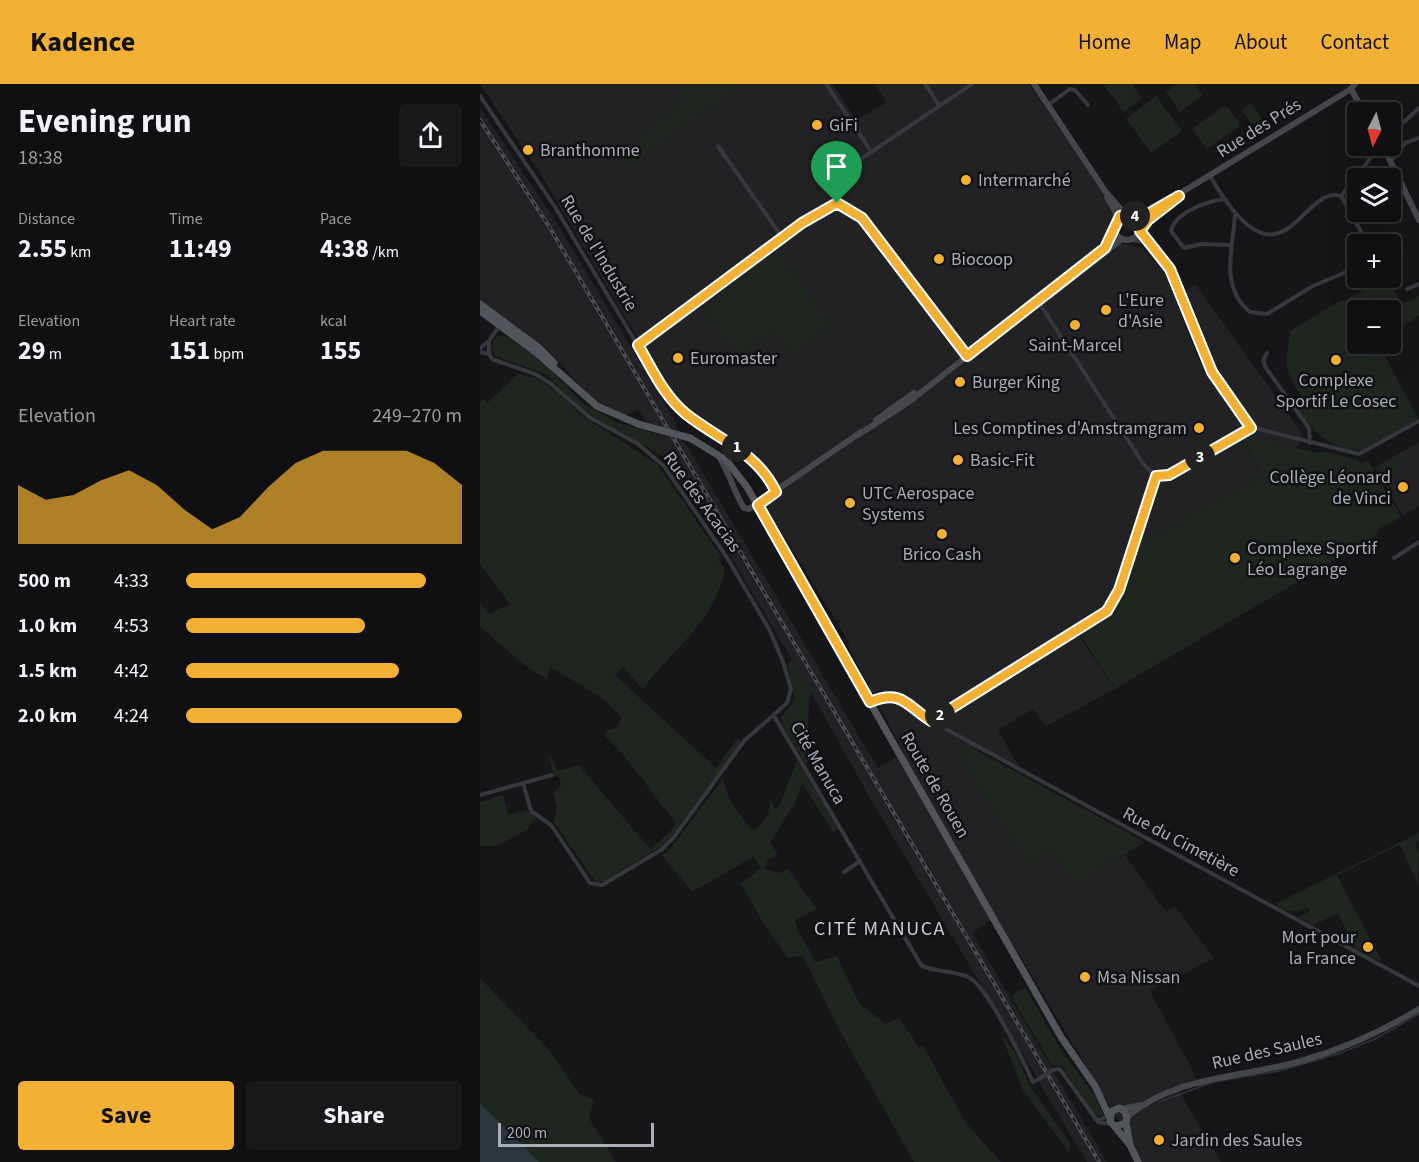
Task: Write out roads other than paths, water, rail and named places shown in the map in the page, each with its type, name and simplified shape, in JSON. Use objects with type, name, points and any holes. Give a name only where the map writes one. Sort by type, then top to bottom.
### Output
[{"type":"main road","points":[[1034,84],[1105,191],[1117,215],[1114,229],[1105,248],[1039,302]]},
{"type":"main road","points":[[1353,86],[1360,102]]},
{"type":"main road","name":"Rue des Prés","points":[[1138,219],[1179,196],[1353,86]]},
{"type":"main road","points":[[1388,156],[1419,220]]},
{"type":"main road","points":[[716,452],[729,472],[744,508],[758,505],[858,435],[900,402],[931,383],[1122,239],[1132,240],[1140,230],[1138,219],[1125,214],[1105,191]]},
{"type":"main road","name":"Rue des Prés","points":[[1140,230],[1179,196]]},
{"type":"main road","points":[[1116,220],[1125,214]]},
{"type":"main road","points":[[1114,229],[1122,239]]},
{"type":"main road","name":"Route de Rouen","points":[[480,304],[501,323]]},
{"type":"main road","name":"Route de Rouen","points":[[480,311],[542,351],[575,388],[597,406],[638,424],[690,438],[716,452],[738,473],[1061,1037],[1095,1086],[1114,1125]]},
{"type":"main road","name":"Rue des Saules","points":[[1127,1120],[1151,1102],[1184,1087],[1214,1078],[1275,1068],[1337,1050],[1370,1036],[1419,1009]]},
{"type":"main road","name":"Route de Rouen","points":[[1095,1086],[1120,1108],[1127,1120]]},
{"type":"main road","name":"Rue des Saules","points":[[1120,1108],[1151,1102]]},
{"type":"main road","points":[[1109,1116],[1112,1110],[1120,1108]]},
{"type":"main road","points":[[1130,1145],[1127,1120],[1114,1125],[1130,1145],[1138,1162]]},
{"type":"street","points":[[826,84],[871,151]]},
{"type":"street","points":[[925,84],[939,105]]},
{"type":"street","points":[[837,203],[837,186],[843,171],[972,84]]},
{"type":"street","points":[[1048,105],[1070,89],[1075,90],[1088,105]]},
{"type":"street","name":"Rue de l'Industrie","points":[[480,96],[526,160],[675,404],[745,452],[768,477],[776,492]]},
{"type":"street","points":[[1401,125],[1419,108]]},
{"type":"street","points":[[1391,161],[1405,143],[1419,138]]},
{"type":"street","points":[[718,146],[782,237]]},
{"type":"street","points":[[1341,196],[1374,156]]},
{"type":"street","points":[[1210,176],[1234,214],[1260,233],[1273,235],[1289,228],[1323,200],[1332,195],[1341,196]]},
{"type":"street","points":[[1341,196],[1362,234]]},
{"type":"street","points":[[1223,199],[1199,204],[1172,225],[1171,231],[1184,248],[1215,243],[1230,245]]},
{"type":"street","points":[[638,345],[782,237],[818,212],[837,203]]},
{"type":"street","points":[[837,203],[862,218],[967,356]]},
{"type":"street","points":[[1234,214],[1229,263],[1238,297],[1250,312],[1267,314],[1313,286],[1347,272]]},
{"type":"street","points":[[1140,230],[1166,264],[1186,303],[1199,344],[1212,372],[1251,428],[1359,454],[1419,421]]},
{"type":"street","points":[[1132,240],[1144,242],[1166,264]]},
{"type":"street","points":[[1407,289],[1419,284]]},
{"type":"street","points":[[1039,302],[1144,465],[1156,476],[1169,475],[1251,428]]},
{"type":"street","points":[[489,341],[489,354],[480,350],[501,323]]},
{"type":"street","points":[[1267,353],[1263,361],[1266,368],[1309,428],[1310,443]]},
{"type":"street","name":"Rue des Acacias","points":[[489,354],[500,364],[535,374],[550,383],[589,417],[638,444],[664,466],[728,559],[770,631],[783,662],[790,696],[788,703],[774,716]]},
{"type":"street","points":[[931,721],[1107,611],[1119,590],[1156,476]]},
{"type":"street","points":[[1394,558],[1419,542]]},
{"type":"street","name":"Rue du Cimetière","points":[[870,702],[887,695],[895,696],[931,721],[1419,986]]},
{"type":"street","name":"Cité Manuca","points":[[523,783],[531,811],[550,825],[590,883],[602,885],[661,850],[674,837],[744,741],[774,716],[921,965],[926,968],[959,973],[974,980],[1010,1038],[1033,1082],[1059,1069],[1094,1118]]},
{"type":"street","points":[[480,795],[552,775]]},
{"type":"street","points":[[844,872],[860,861]]},
{"type":"street","points":[[1094,1118],[1099,1120],[1109,1116]]},
{"type":"street","points":[[1094,1118],[1103,1125],[1114,1125]]},
{"type":"waterway","points":[[1162,1101],[1213,1082],[1279,1071],[1340,1053],[1375,1039],[1419,1014]]},
{"type":"railway","points":[[480,120],[550,228],[1099,1162]]},
{"type":"place","name":"GiFi","points":[[817,125]]},
{"type":"place","name":"Branthomme","points":[[528,150]]},
{"type":"place","name":"Intermarché","points":[[966,180]]},
{"type":"place","name":"Biocoop","points":[[939,259]]},
{"type":"place","name":"L'Eure d'Asie","points":[[1106,310]]},
{"type":"place","name":"Saint-Marcel","points":[[1075,325]]},
{"type":"place","name":"Euromaster","points":[[678,358]]},
{"type":"place","name":"Complexe Sportif Le Cosec","points":[[1336,360]]},
{"type":"place","name":"Burger King","points":[[960,382]]},
{"type":"place","name":"Les Comptines d'Amstramgram","points":[[1199,428]]},
{"type":"place","name":"Basic-Fit","points":[[958,460]]},
{"type":"place","name":"Collège Léonard de Vinci","points":[[1403,487]]},
{"type":"place","name":"UTC Aerospace Systems","points":[[850,503]]},
{"type":"place","name":"Brico Cash","points":[[942,534]]},
{"type":"place","name":"Complexe Sportif Léo Lagrange","points":[[1235,558]]},
{"type":"place","name":"Mort pour la France","points":[[1368,947]]},
{"type":"place","name":"Msa Nissan","points":[[1085,977]]},
{"type":"place","name":"Jardin des Saules","points":[[1159,1140]]},
{"type":"district","name":"CITÉ MANUCA","points":[[880,929]]}]
